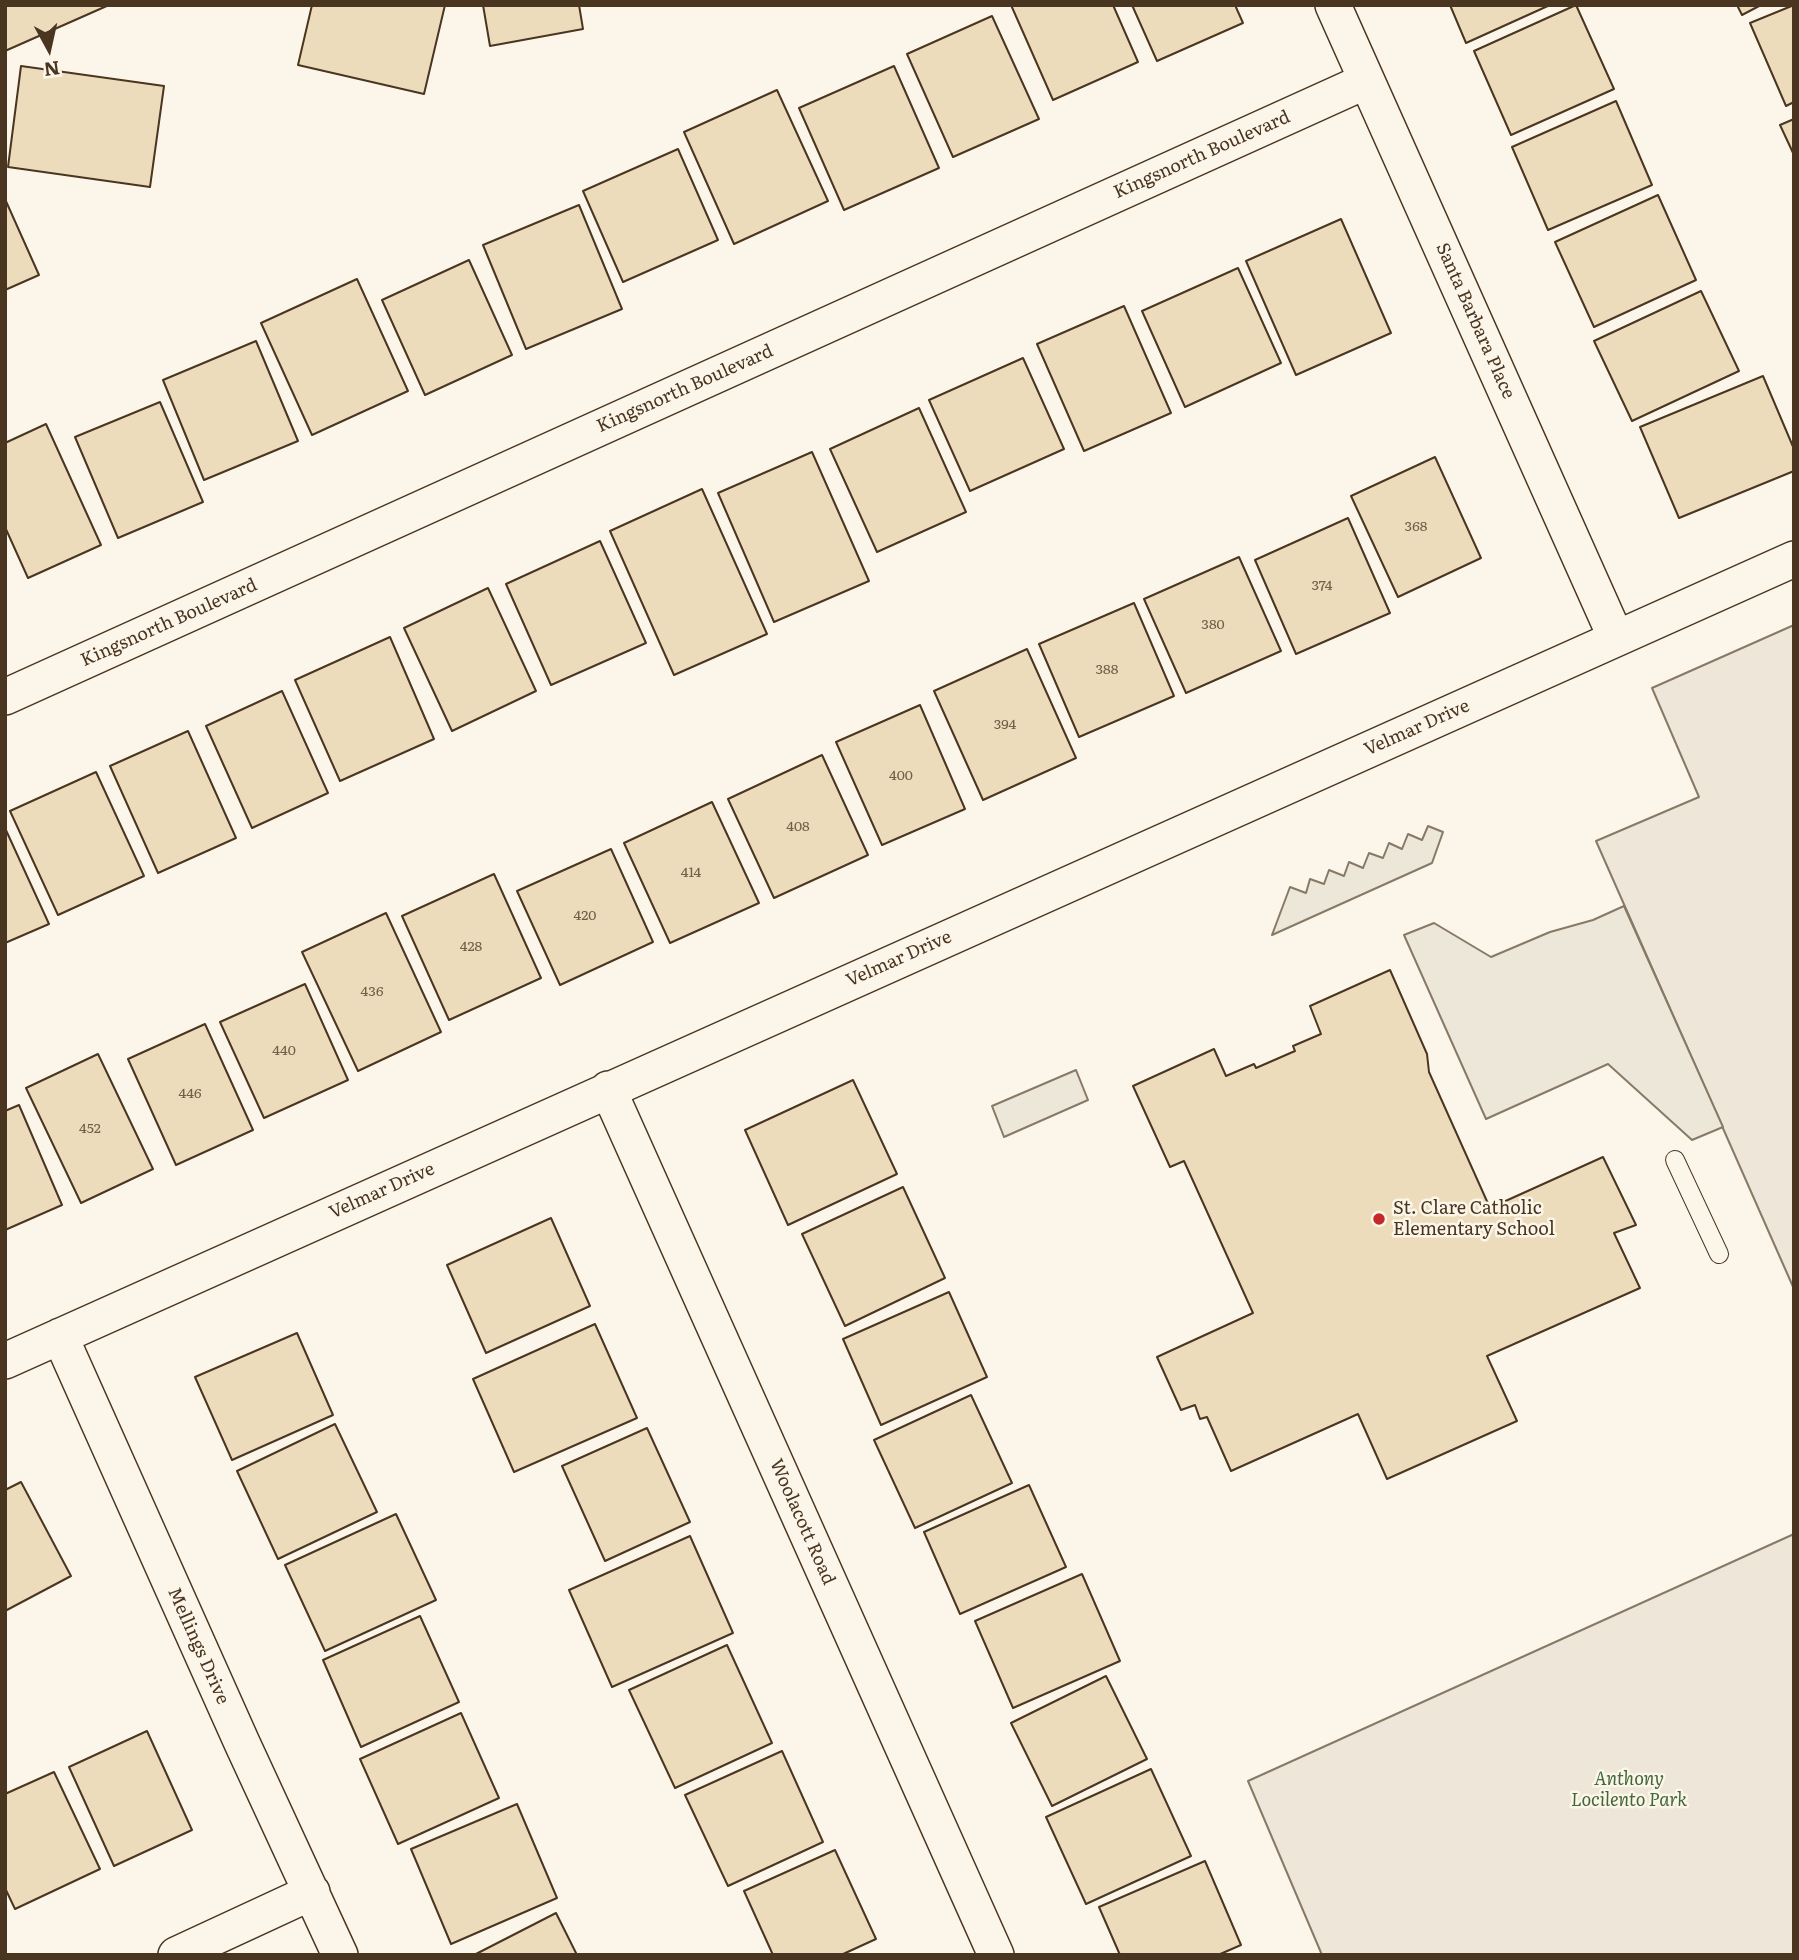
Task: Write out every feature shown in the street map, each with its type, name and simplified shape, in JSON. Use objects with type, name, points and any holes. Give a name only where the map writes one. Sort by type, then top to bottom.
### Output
[{"type":"street","name":"Santa Barbara Place","points":[[1333,5],[1616,638]]},
{"type":"street","name":"Kingsnorth Boulevard","points":[[5,697],[1366,80]]},
{"type":"street","name":"Velmar Drive","points":[[5,1361],[1794,559]]},
{"type":"street","name":"Woolacott Road","points":[[608,1089],[996,1955]]},
{"type":"street","name":"Mellings Drive","points":[[61,1336],[242,1743],[340,1955]]},
{"type":"street","points":[[176,1955],[312,1892]]},
{"type":"lane","points":[[1675,1160],[1719,1254]]},
{"type":"green space","points":[[1794,625],[1794,1289],[1596,841],[1699,797],[1652,688]]},
{"type":"green space","name":"Anthony Locilento Park","points":[[1794,1534],[1794,1955],[1322,1955],[1248,1781]]},
{"type":"shaded area","points":[[1428,826],[1443,832],[1432,863],[1272,935],[1290,887],[1306,893],[1310,879],[1324,884],[1329,870],[1344,876],[1349,862],[1363,868],[1369,853],[1383,858],[1389,843],[1402,849],[1408,834],[1422,840]]},
{"type":"shaded area","points":[[1624,906],[1723,1127],[1692,1140],[1608,1064],[1486,1119],[1404,935],[1434,923],[1491,957],[1550,932],[1593,920]]},
{"type":"shaded area","points":[[1076,1070],[1088,1100],[1004,1137],[992,1106]]},
{"type":"building","points":[[5,5],[109,5],[5,51]]},
{"type":"building","points":[[312,5],[445,5],[424,94],[298,65]]},
{"type":"building","points":[[483,5],[579,5],[583,29],[490,46]]},
{"type":"building","points":[[1011,5],[1113,5],[1138,62],[1053,100]]},
{"type":"building","points":[[1132,5],[1235,5],[1243,23],[1157,61]]},
{"type":"building","points":[[1450,5],[1550,5],[1466,43]]},
{"type":"building","points":[[1576,5],[1614,89],[1511,135],[1474,51]]},
{"type":"building","points":[[1737,5],[1761,5],[1742,15]]},
{"type":"building","points":[[1794,5],[1794,102],[1786,106],[1750,23]]},
{"type":"building","points":[[992,16],[1039,119],[953,157],[907,54]]},
{"type":"building","points":[[21,66],[164,86],[150,187],[8,167]]},
{"type":"building","points":[[894,66],[939,168],[844,210],[799,108]]},
{"type":"building","points":[[777,90],[828,201],[734,244],[684,132]]},
{"type":"building","points":[[1616,101],[1652,185],[1548,230],[1512,147]]},
{"type":"building","points":[[1794,119],[1794,155],[1780,125]]},
{"type":"building","points":[[678,149],[718,240],[623,282],[583,191]]},
{"type":"building","points":[[1658,195],[1696,280],[1594,327],[1555,242]]},
{"type":"building","points":[[5,199],[39,275],[5,290]]},
{"type":"building","points":[[579,205],[622,309],[526,349],[483,245]]},
{"type":"building","points":[[1341,219],[1391,333],[1296,375],[1246,261]]},
{"type":"building","points":[[469,260],[512,355],[425,395],[382,300]]},
{"type":"building","points":[[1238,268],[1281,363],[1185,407],[1142,311]]},
{"type":"building","points":[[357,279],[408,391],[312,435],[261,323]]},
{"type":"building","points":[[1701,291],[1739,371],[1632,421],[1594,341]]},
{"type":"building","points":[[1124,306],[1171,413],[1084,451],[1037,344]]},
{"type":"building","points":[[256,341],[298,441],[204,480],[163,380]]},
{"type":"building","points":[[1023,358],[1064,449],[970,491],[929,400]]},
{"type":"building","points":[[1763,376],[1794,449],[1794,471],[1679,518],[1640,427]]},
{"type":"building","points":[[160,402],[203,502],[118,538],[75,437]]},
{"type":"building","points":[[919,408],[966,512],[877,552],[830,449]]},
{"type":"building","points":[[46,424],[101,545],[28,578],[5,527],[5,443]]},
{"type":"building","points":[[812,452],[869,581],[774,622],[718,493]]},
{"type":"building","points":[[1435,457],[1481,558],[1398,597],[1351,496]]},
{"type":"building","points":[[702,489],[767,634],[674,675],[610,531]]},
{"type":"building","points":[[1348,518],[1390,613],[1296,654],[1255,560]]},
{"type":"building","points":[[600,541],[646,643],[551,685],[506,584]]},
{"type":"building","points":[[1239,557],[1281,651],[1186,693],[1144,599]]},
{"type":"building","points":[[488,588],[536,691],[452,731],[404,628]]},
{"type":"building","points":[[1134,603],[1174,696],[1079,737],[1039,644]]},
{"type":"building","points":[[390,637],[434,739],[340,781],[295,680]]},
{"type":"building","points":[[1027,649],[1076,758],[983,800],[934,691]]},
{"type":"building","points":[[282,691],[328,793],[252,828],[206,726]]},
{"type":"building","points":[[920,705],[965,809],[882,845],[836,742]]},
{"type":"building","points":[[188,731],[236,838],[158,873],[110,766]]},
{"type":"building","points":[[822,755],[868,855],[774,898],[728,799]]},
{"type":"building","points":[[96,772],[144,876],[58,915],[10,811]]},
{"type":"building","points":[[712,802],[759,903],[670,943],[624,843]]},
{"type":"building","points":[[5,828],[49,924],[5,943]]},
{"type":"building","points":[[611,849],[653,942],[560,985],[517,891]]},
{"type":"building","points":[[494,874],[541,978],[449,1020],[402,916]]},
{"type":"building","points":[[386,913],[441,1032],[358,1071],[302,952]]},
{"type":"building","points":[[1390,970],[1427,1054],[1429,1072],[1490,1208],[1603,1157],[1636,1225],[1614,1233],[1640,1288],[1487,1356],[1517,1421],[1387,1479],[1358,1414],[1231,1471],[1207,1417],[1200,1419],[1195,1405],[1181,1410],[1157,1357],[1253,1313],[1184,1161],[1170,1167],[1133,1086],[1214,1049],[1226,1076],[1254,1064],[1256,1068],[1295,1051],[1293,1046],[1321,1034],[1310,1006]]},
{"type":"building","points":[[305,984],[348,1080],[264,1118],[220,1022]]},
{"type":"building","points":[[205,1024],[253,1130],[176,1165],[128,1059]]},
{"type":"building","points":[[98,1054],[153,1169],[81,1203],[26,1088]]},
{"type":"building","points":[[853,1080],[897,1174],[788,1225],[745,1130]]},
{"type":"building","points":[[19,1105],[62,1205],[5,1230],[5,1111]]},
{"type":"building","points":[[903,1187],[945,1278],[845,1326],[802,1234]]},
{"type":"building","points":[[551,1218],[590,1306],[486,1353],[447,1265]]},
{"type":"building","points":[[949,1292],[987,1377],[881,1425],[843,1339]]},
{"type":"building","points":[[595,1324],[637,1418],[514,1472],[473,1379]]},
{"type":"building","points":[[297,1333],[333,1415],[232,1460],[195,1377]]},
{"type":"building","points":[[971,1395],[1012,1483],[915,1528],[874,1440]]},
{"type":"building","points":[[335,1424],[377,1512],[278,1559],[237,1471]]},
{"type":"building","points":[[647,1428],[690,1522],[605,1561],[562,1466]]},
{"type":"building","points":[[21,1482],[71,1576],[5,1611],[5,1490]]},
{"type":"building","points":[[1029,1485],[1066,1567],[960,1614],[924,1532]]},
{"type":"building","points":[[396,1514],[436,1600],[325,1651],[285,1565]]},
{"type":"building","points":[[690,1536],[733,1633],[612,1687],[569,1590]]},
{"type":"building","points":[[1082,1574],[1120,1661],[1013,1708],[975,1621]]},
{"type":"building","points":[[420,1616],[459,1702],[361,1747],[323,1660]]},
{"type":"building","points":[[727,1645],[772,1743],[675,1788],[629,1690]]},
{"type":"building","points":[[1106,1676],[1147,1759],[1052,1806],[1011,1723]]},
{"type":"building","points":[[461,1713],[499,1798],[398,1844],[360,1759]]},
{"type":"building","points":[[147,1731],[192,1830],[114,1866],[69,1767]]},
{"type":"building","points":[[782,1751],[823,1842],[728,1886],[685,1795]]},
{"type":"building","points":[[1151,1769],[1191,1856],[1086,1904],[1046,1817]]},
{"type":"building","points":[[54,1772],[100,1869],[15,1909],[5,1888],[5,1794]]},
{"type":"building","points":[[517,1804],[557,1898],[451,1944],[411,1849]]},
{"type":"building","points":[[835,1850],[876,1939],[841,1955],[773,1955],[744,1891]]},
{"type":"building","points":[[1205,1861],[1241,1945],[1218,1955],[1120,1955],[1099,1907]]},
{"type":"building","points":[[556,1913],[577,1955],[474,1955]]},
{"type":"place","name":"St. Clare Catholic Elementary School","points":[[1379,1219]]}]
